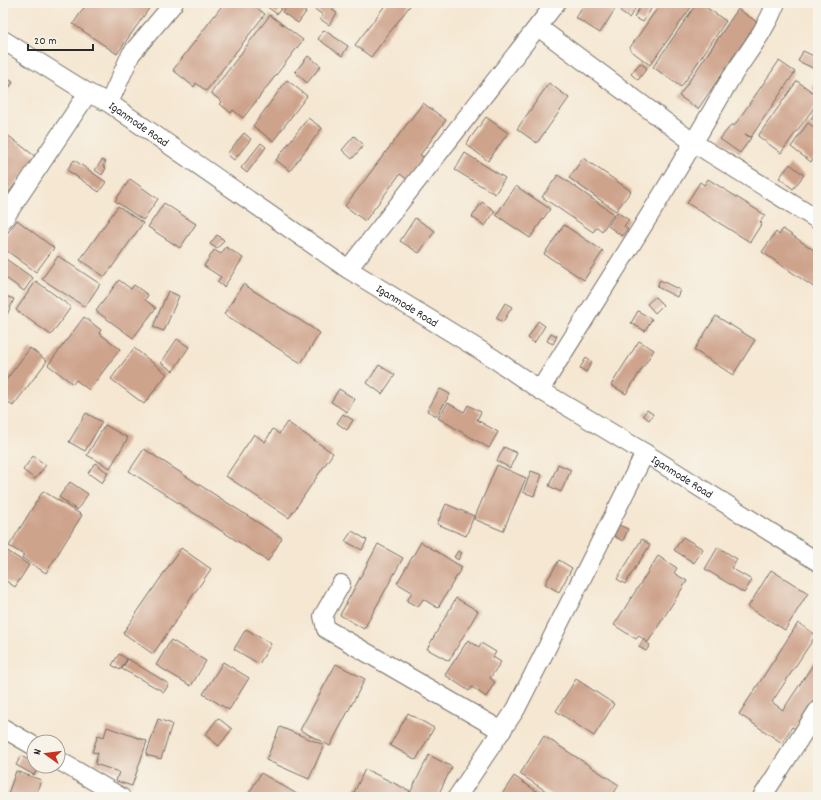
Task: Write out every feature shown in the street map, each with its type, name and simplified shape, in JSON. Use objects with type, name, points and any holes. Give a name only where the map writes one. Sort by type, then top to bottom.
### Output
[{"type":"street","points":[[109,103],[131,54],[174,3]]},
{"type":"street","points":[[348,269],[556,3]]},
{"type":"street","points":[[540,390],[694,143],[730,79],[754,46],[770,20],[776,3]]},
{"type":"street","points":[[538,27],[694,143],[818,220]]},
{"type":"street","name":"Iganmode Road","points":[[3,40],[88,92],[109,103],[348,269],[818,562]]},
{"type":"street","points":[[3,220],[88,92]]},
{"type":"street","points":[[457,797],[516,709],[645,453]]},
{"type":"street","points":[[341,584],[323,616],[326,628],[502,731]]},
{"type":"street","points":[[762,797],[818,710]]},
{"type":"street","points":[[3,728],[26,741]]},
{"type":"street","points":[[66,765],[121,797]]},
{"type":"building","points":[[87,3],[144,3],[150,7],[117,54],[73,24]]},
{"type":"building","points":[[224,3],[250,3],[265,14],[206,91],[196,83],[194,87],[173,70]]},
{"type":"building","points":[[262,3],[285,3],[277,14]]},
{"type":"building","points":[[289,3],[294,3],[306,12],[298,23],[282,12]]},
{"type":"building","points":[[306,3],[337,3],[332,10],[337,13],[329,25],[320,19],[323,15]]},
{"type":"building","points":[[387,3],[412,3],[371,57],[355,45]]},
{"type":"building","points":[[585,3],[619,3],[600,33],[576,18]]},
{"type":"building","points":[[626,3],[639,3],[629,18],[620,12]]},
{"type":"building","points":[[661,3],[694,3],[650,65],[629,49]]},
{"type":"building","points":[[697,3],[700,3],[726,21],[681,87],[653,67]]},
{"type":"building","points":[[642,4],[651,9],[643,22],[634,17]]},
{"type":"building","points":[[738,9],[757,22],[698,109],[679,96]]},
{"type":"building","points":[[270,15],[303,40],[243,118],[233,110],[231,113],[220,104],[222,102],[211,93]]},
{"type":"building","points":[[324,30],[348,46],[342,56],[318,39]]},
{"type":"building","points":[[803,51],[818,58],[817,70],[798,61]]},
{"type":"building","points":[[308,56],[321,66],[307,83],[295,72]]},
{"type":"building","points":[[779,61],[795,72],[751,137],[745,134],[751,138],[740,153],[720,139],[732,124],[734,126]]},
{"type":"building","points":[[640,63],[647,68],[638,80],[631,74]]},
{"type":"building","points":[[3,76],[13,82],[8,90],[3,87]]},
{"type":"building","points":[[818,76],[818,91],[812,87]]},
{"type":"building","points":[[287,80],[307,96],[273,141],[253,126]]},
{"type":"building","points":[[797,81],[818,96],[818,102],[781,153],[758,136]]},
{"type":"building","points":[[549,83],[569,98],[537,143],[517,129]]},
{"type":"building","points":[[423,103],[446,120],[420,155],[425,158],[408,180],[400,174],[365,221],[345,206]]},
{"type":"building","points":[[818,109],[818,123],[811,118]]},
{"type":"building","points":[[486,117],[508,133],[488,161],[466,144]]},
{"type":"building","points":[[308,118],[322,128],[290,171],[276,160]]},
{"type":"building","points":[[808,123],[815,128],[818,123],[818,152],[811,162],[791,147]]},
{"type":"building","points":[[244,133],[251,139],[234,160],[227,154]]},
{"type":"building","points":[[6,134],[36,157],[3,200],[3,137]]},
{"type":"building","points":[[354,136],[364,145],[352,159],[342,150]]},
{"type":"building","points":[[261,143],[266,147],[247,173],[241,168]]},
{"type":"building","points":[[465,153],[505,178],[495,194],[455,170]]},
{"type":"building","points":[[583,158],[631,191],[616,211],[569,178]]},
{"type":"building","points":[[74,160],[106,182],[99,192],[67,170]]},
{"type":"building","points":[[102,160],[106,162],[103,166],[106,168],[102,175],[95,170]]},
{"type":"building","points":[[790,164],[804,175],[793,189],[779,178]]},
{"type":"building","points":[[558,175],[614,214],[602,231],[597,227],[593,232],[542,197]]},
{"type":"building","points":[[130,179],[158,199],[143,220],[115,201]]},
{"type":"building","points":[[708,179],[765,215],[760,222],[762,223],[750,242],[687,203],[700,182],[704,185]]},
{"type":"building","points":[[516,186],[550,209],[530,238],[496,215]]},
{"type":"building","points":[[482,202],[495,211],[485,226],[472,217]]},
{"type":"building","points":[[164,203],[196,224],[180,248],[148,227]]},
{"type":"building","points":[[118,206],[143,223],[105,277],[80,260]]},
{"type":"building","points":[[617,212],[629,220],[624,226],[628,229],[622,236],[608,226]]},
{"type":"building","points":[[415,218],[435,231],[419,253],[400,241]]},
{"type":"building","points":[[17,220],[54,248],[36,272],[3,248],[3,239]]},
{"type":"building","points":[[564,225],[603,251],[584,280],[544,254]]},
{"type":"building","points":[[783,229],[818,253],[818,290],[762,252],[776,232],[779,235]]},
{"type":"building","points":[[217,235],[224,240],[217,249],[210,244]]},
{"type":"building","points":[[226,247],[243,258],[224,287],[217,282],[221,277],[204,266],[214,250],[221,254]]},
{"type":"building","points":[[58,256],[100,284],[85,307],[42,279]]},
{"type":"building","points":[[3,257],[33,278],[24,291],[3,276]]},
{"type":"building","points":[[119,280],[131,289],[134,285],[148,295],[145,300],[156,308],[133,338],[96,311]]},
{"type":"building","points":[[660,280],[680,290],[677,297],[657,287]]},
{"type":"building","points":[[36,281],[71,307],[51,335],[16,310]]},
{"type":"building","points":[[243,284],[320,333],[301,363],[224,314]]},
{"type":"building","points":[[168,291],[179,296],[164,331],[153,327]]},
{"type":"building","points":[[3,295],[14,299],[3,324]]},
{"type":"building","points":[[655,297],[663,305],[655,313],[647,304]]},
{"type":"building","points":[[505,303],[512,307],[503,322],[496,318]]},
{"type":"building","points":[[638,311],[652,319],[645,331],[631,323]]},
{"type":"building","points":[[716,316],[755,340],[733,375],[694,350]]},
{"type":"building","points":[[84,317],[101,330],[99,333],[120,349],[89,390],[76,380],[73,384],[48,365]]},
{"type":"building","points":[[538,321],[545,326],[534,343],[528,338]]},
{"type":"building","points":[[551,333],[557,336],[553,344],[547,341]]},
{"type":"building","points":[[177,339],[189,347],[173,371],[161,363]]},
{"type":"building","points":[[639,341],[654,350],[626,394],[611,385]]},
{"type":"building","points":[[30,348],[47,361],[13,406],[3,398],[3,384]]},
{"type":"building","points":[[134,348],[167,374],[144,404],[111,379]]},
{"type":"building","points":[[586,358],[592,362],[586,372],[580,368]]},
{"type":"building","points":[[379,365],[395,375],[382,394],[367,383]]},
{"type":"building","points":[[339,389],[355,399],[347,412],[331,402]]},
{"type":"building","points":[[440,389],[450,394],[437,416],[427,411]]},
{"type":"building","points":[[448,403],[464,412],[468,405],[481,412],[477,420],[498,432],[489,448],[438,418]]},
{"type":"building","points":[[647,410],[653,414],[649,420],[643,415]]},
{"type":"building","points":[[86,413],[102,422],[85,451],[69,442]]},
{"type":"building","points":[[343,414],[353,420],[347,430],[337,423]]},
{"type":"building","points":[[287,422],[333,453],[289,518],[226,476],[254,434],[265,442],[273,429],[279,434]]},
{"type":"building","points":[[105,425],[128,438],[110,468],[87,455]]},
{"type":"building","points":[[504,447],[517,453],[510,468],[497,461]]},
{"type":"building","points":[[144,449],[282,538],[268,561],[129,471]]},
{"type":"building","points":[[33,456],[46,465],[35,479],[23,470]]},
{"type":"building","points":[[95,463],[108,473],[102,483],[88,473]]},
{"type":"building","points":[[558,464],[571,470],[561,492],[549,486]]},
{"type":"building","points":[[497,465],[526,478],[503,531],[474,519]]},
{"type":"building","points":[[531,471],[542,475],[534,496],[523,492]]},
{"type":"building","points":[[70,482],[88,494],[77,510],[59,497]]},
{"type":"building","points":[[43,491],[82,515],[46,573],[22,558],[24,555],[9,546]]},
{"type":"building","points":[[446,504],[474,516],[466,536],[437,524]]},
{"type":"building","points":[[619,525],[628,529],[623,541],[614,536]]},
{"type":"building","points":[[352,531],[367,540],[362,550],[345,541]]},
{"type":"building","points":[[683,537],[703,549],[694,563],[674,550]]},
{"type":"building","points":[[642,539],[650,545],[625,584],[617,579]]},
{"type":"building","points":[[421,542],[462,567],[438,608],[423,599],[418,607],[407,601],[412,592],[397,583]]},
{"type":"building","points":[[378,544],[403,558],[364,629],[340,615]]},
{"type":"building","points":[[718,547],[737,559],[731,568],[752,580],[744,593],[705,569]]},
{"type":"building","points":[[3,548],[29,565],[15,587],[3,579]]},
{"type":"building","points":[[181,548],[211,569],[153,654],[123,633]]},
{"type":"building","points":[[458,551],[462,553],[458,560],[454,557]]},
{"type":"building","points":[[658,556],[677,568],[674,573],[687,581],[648,642],[639,636],[636,639],[614,625]]},
{"type":"building","points":[[559,560],[572,568],[559,592],[545,584]]},
{"type":"building","points":[[771,570],[808,593],[785,630],[748,607]]},
{"type":"building","points":[[456,598],[478,611],[449,661],[427,649]]},
{"type":"building","points":[[798,623],[816,635],[772,702],[783,710],[816,660],[818,662],[818,695],[796,729],[792,727],[782,743],[739,714]]},
{"type":"building","points":[[246,629],[271,644],[259,664],[234,649]]},
{"type":"building","points":[[171,640],[206,661],[191,686],[156,665]]},
{"type":"building","points":[[468,640],[479,647],[481,643],[496,652],[493,657],[501,662],[490,678],[495,682],[486,697],[472,687],[469,691],[445,675]]},
{"type":"building","points":[[643,640],[650,645],[646,651],[639,647]]},
{"type":"building","points":[[119,654],[127,659],[120,670],[112,665]]},
{"type":"building","points":[[128,659],[169,684],[164,692],[122,669]]},
{"type":"building","points":[[223,662],[249,678],[229,710],[203,694]]},
{"type":"building","points":[[336,664],[365,679],[330,746],[300,730]]},
{"type":"building","points":[[576,679],[614,704],[594,736],[556,711]]},
{"type":"building","points":[[408,713],[434,728],[416,760],[390,745]]},
{"type":"building","points":[[218,718],[232,729],[219,746],[205,735]]},
{"type":"building","points":[[158,719],[172,724],[161,759],[146,755]]},
{"type":"building","points":[[107,727],[147,741],[132,786],[116,781],[119,772],[95,764],[98,753],[92,752],[98,735],[104,737]]},
{"type":"building","points":[[280,727],[324,745],[309,779],[266,760]]},
{"type":"building","points":[[544,736],[619,785],[611,797],[555,797],[520,774]]},
{"type":"building","points":[[429,755],[452,767],[437,797],[408,797]]},
{"type":"building","points":[[21,756],[26,759],[26,771],[16,765]]},
{"type":"building","points":[[365,769],[410,791],[407,797],[352,797]]},
{"type":"building","points":[[16,771],[41,780],[35,797],[7,797]]},
{"type":"building","points":[[261,773],[302,797],[247,797]]},
{"type":"building","points":[[514,776],[545,797],[500,797]]}]
